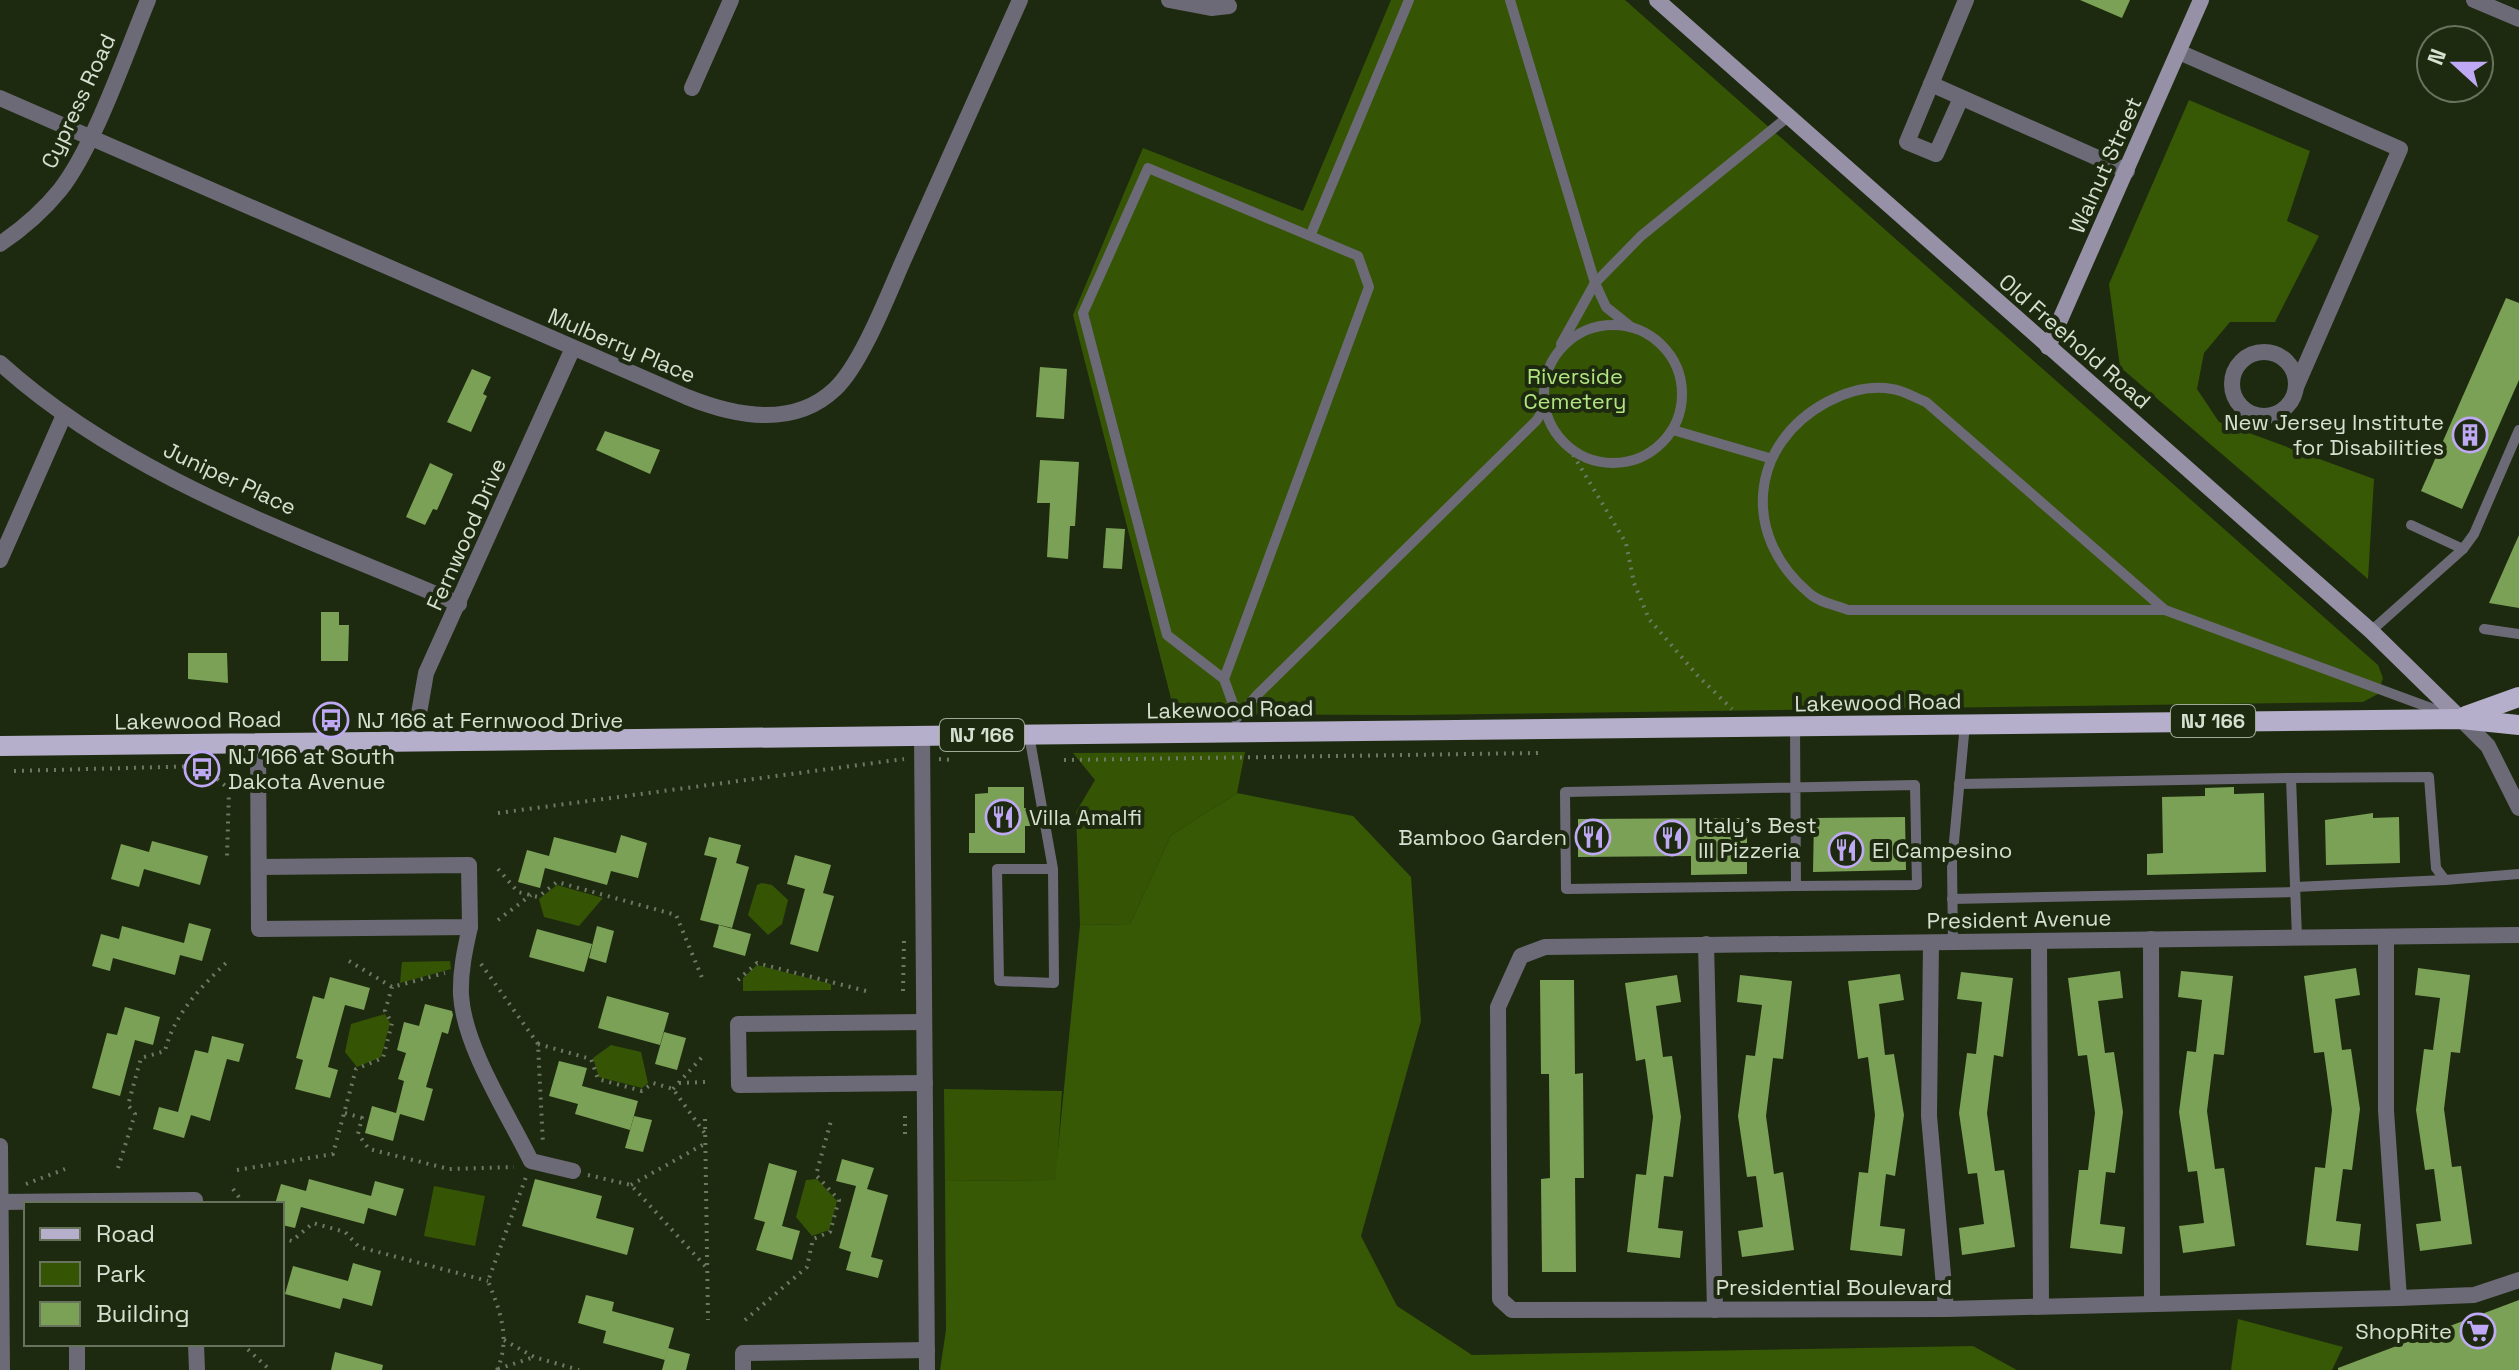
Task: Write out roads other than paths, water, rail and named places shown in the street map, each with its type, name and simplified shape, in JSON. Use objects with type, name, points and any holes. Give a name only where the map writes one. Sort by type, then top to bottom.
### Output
[{"type":"main road","name":"Old Freehold Road","points":[[1657,0],[2371,631],[2461,719]]},
{"type":"main road","name":"Walnut Street","points":[[2048,347],[2201,0]]},
{"type":"main road","name":"Lakewood Road","points":[[2461,719],[2519,697]]},
{"type":"main road","name":"Lakewood Road","points":[[0,746],[1029,735],[1235,724],[1795,727],[2461,719],[2519,725]]},
{"type":"street","name":"Cypress Road","points":[[0,244],[62,188],[90,137],[148,0]]},
{"type":"street","points":[[692,88],[731,0]]},
{"type":"street","name":"Mulberry Place","points":[[0,98],[724,412],[765,417],[801,410],[835,389],[869,337],[1020,0]]},
{"type":"street","points":[[1169,0],[1211,8],[1229,6]]},
{"type":"street","points":[[1961,98],[1936,154],[1907,142],[1966,0]]},
{"type":"street","points":[[2474,0],[2519,19]]},
{"type":"street","points":[[2179,52],[2400,149],[2293,397],[2280,412],[2261,416],[2251,414],[2236,401],[2232,381],[2241,361],[2262,352],[2273,353],[2291,366],[2296,387]]},
{"type":"street","points":[[1931,84],[2127,171]]},
{"type":"street","name":"Fernwood Drive","points":[[414,742],[426,673],[573,348]]},
{"type":"street","name":"Juniper Place","points":[[0,363],[64,415],[197,490],[459,604]]},
{"type":"street","points":[[0,560],[64,415]]},
{"type":"street","points":[[2461,719],[2488,746],[2519,808]]},
{"type":"street","points":[[922,736],[927,1370]]},
{"type":"street","points":[[258,743],[259,929],[470,927]]},
{"type":"street","points":[[259,867],[469,865],[470,927],[463,959],[461,997],[472,1039],[531,1161],[573,1171]]},
{"type":"street","name":"President Avenue","points":[[1521,956],[1545,947],[2519,935]]},
{"type":"street","points":[[2386,937],[2386,1111],[2399,1298]]},
{"type":"street","points":[[2151,939],[2152,1303]]},
{"type":"street","points":[[2039,942],[2041,1306]]},
{"type":"street","points":[[1931,943],[1929,1116],[1946,1309]]},
{"type":"street","points":[[1706,944],[1715,1310]]},
{"type":"street","name":"Presidential Boulevard","points":[[1521,956],[1498,1007],[1500,1299],[1505,1306],[1518,1312],[1946,1309],[2399,1298],[2474,1295],[2519,1280]]},
{"type":"street","points":[[924,1022],[738,1024],[739,1085],[925,1083]]},
{"type":"street","points":[[0,1146],[2,1370]]},
{"type":"street","points":[[0,1202],[195,1202]]},
{"type":"street","points":[[77,1346],[77,1370]]},
{"type":"street","points":[[196,1346],[197,1370]]},
{"type":"street","points":[[743,1370],[743,1353],[927,1350]]},
{"type":"lane","points":[[1311,234],[1409,0]]},
{"type":"lane","points":[[1510,0],[1595,283],[1606,307],[1631,327]]},
{"type":"lane","points":[[1551,362],[1565,344],[1580,333],[1614,324],[1651,335],[1666,348],[1677,366],[1683,386],[1682,407],[1673,430],[1647,454],[1613,464],[1589,460],[1569,448],[1553,429],[1545,408],[1545,384],[1551,362],[1595,283],[1641,236],[1789,116]]},
{"type":"lane","points":[[1224,679],[1167,635],[1160,596],[1083,313],[1148,168],[1358,256],[1369,287],[1224,679],[1235,724]]},
{"type":"lane","points":[[2165,610],[1926,402],[1892,388],[1847,391],[1802,416],[1769,458],[1760,503],[1777,559],[1811,596],[1848,610],[2165,610],[2461,719]]},
{"type":"lane","points":[[1235,724],[1536,421],[1545,408]]},
{"type":"lane","points":[[1673,430],[1769,458]]},
{"type":"lane","points":[[2371,631],[2463,549],[2474,534],[2519,430]]},
{"type":"lane","points":[[2411,525],[2463,549]]},
{"type":"lane","points":[[2484,629],[2519,634]]},
{"type":"lane","points":[[1953,943],[1952,899],[1965,724]]},
{"type":"lane","points":[[1795,727],[1796,886]]},
{"type":"lane","points":[[1029,735],[1053,869],[1054,983],[999,981],[997,869],[1053,869]]},
{"type":"lane","points":[[1959,784],[2429,777],[2436,868],[2445,880]]},
{"type":"lane","points":[[2291,778],[2297,938]]},
{"type":"lane","points":[[1915,785],[1917,885],[1566,889],[1565,792],[1795,788],[1915,785]]},
{"type":"lane","points":[[1952,899],[2295,889],[2519,874]]},
{"type":"place","name":"New Jersey Institute for Disabilities","points":[[2470,435]]},
{"type":"place","name":"NJ 166 at Fernwood Drive","points":[[331,720]]},
{"type":"place","name":"NJ 166 at South Dakota Avenue","points":[[202,769]]},
{"type":"place","name":"Villa Amalfi","points":[[1003,817]]},
{"type":"place","name":"Bamboo Garden","points":[[1593,837]]},
{"type":"place","name":"Italy's Best III Pizzeria","points":[[1672,838]]},
{"type":"place","name":"El Campesino","points":[[1846,850]]},
{"type":"place","name":"ShopRite","points":[[2478,1331]]},
{"type":"park label","name":"Riverside Cemetery","points":[[1575,388]]}]
